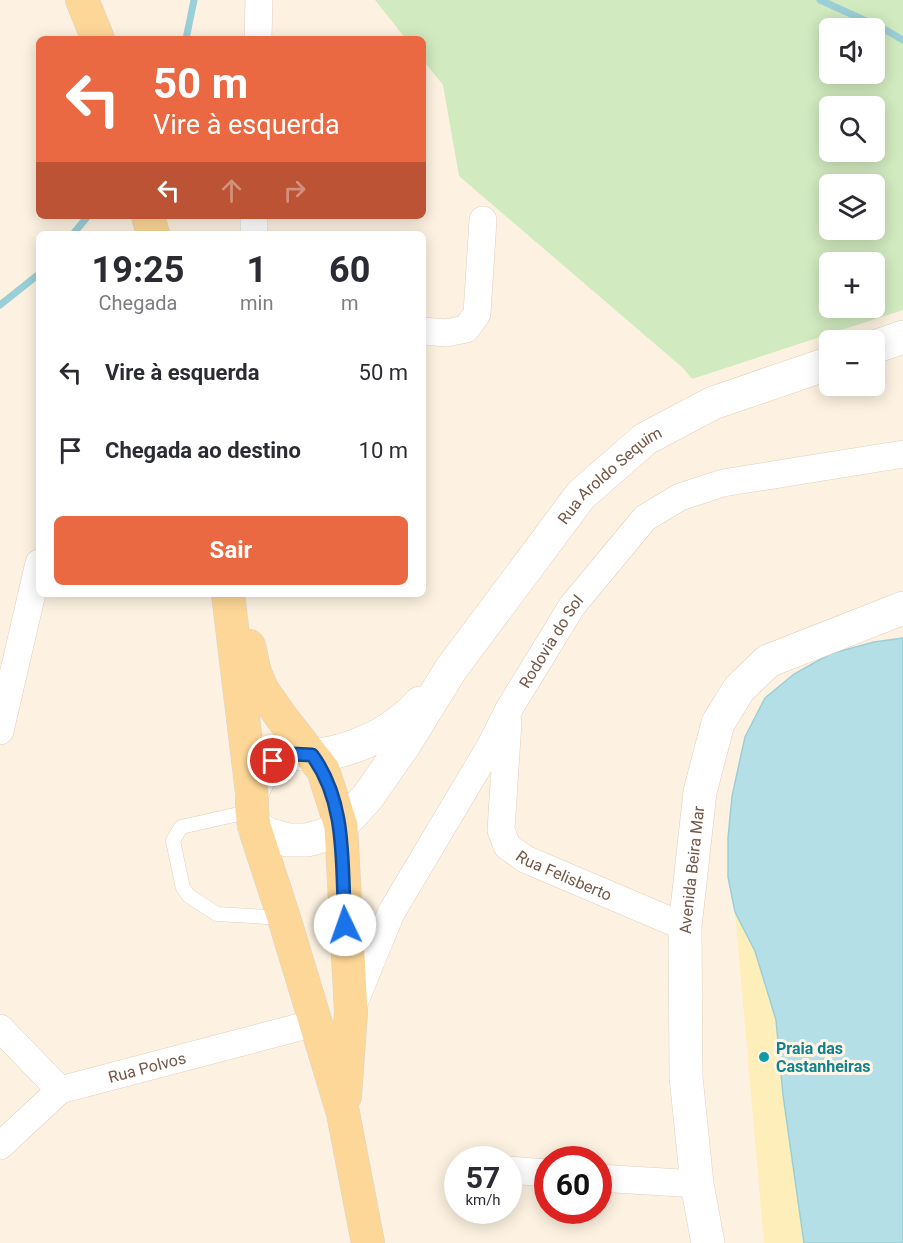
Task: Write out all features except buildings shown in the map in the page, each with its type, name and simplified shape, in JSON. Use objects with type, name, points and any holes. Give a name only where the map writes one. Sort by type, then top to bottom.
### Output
[{"type":"main road","points":[[82,0],[97,36]]},
{"type":"main road","name":"Rodovia do Sol","points":[[230,597],[252,810],[344,1113]]},
{"type":"main road","name":"Rodovia do Sol","points":[[231,597],[263,691],[323,770],[341,826],[351,1012],[344,1113]]},
{"type":"main road","points":[[344,1113],[368,1243]]},
{"type":"street","points":[[258,36],[259,0]]},
{"type":"street","points":[[426,331],[446,333],[466,329],[477,314],[483,220]]},
{"type":"street","points":[[885,343],[903,337]]},
{"type":"street","name":"Rua Aroldo Sequim","points":[[341,826],[367,798],[404,745],[451,669],[580,495],[645,439],[712,403],[819,367]]},
{"type":"street","name":"Rodovia do Sol","points":[[351,1012],[391,914],[491,745],[509,709],[572,606],[645,518],[680,497],[723,483],[903,454]]},
{"type":"street","points":[[0,731],[36,576]]},
{"type":"street","name":"Avenida Beira Mar","points":[[708,1243],[697,1184],[686,1077],[685,927],[700,792],[717,723],[739,689],[768,661],[903,608]]},
{"type":"street","name":"Rua Aroldo Sequim","points":[[312,755],[329,754],[374,740],[409,715],[451,669]]},
{"type":"street","name":"Rua Felisberto","points":[[509,709],[501,830],[507,846],[525,859],[685,927]]},
{"type":"street","points":[[312,755],[292,754],[273,761],[259,775],[252,810],[270,835],[288,840],[307,840],[325,835],[341,826]]},
{"type":"street","name":"Rua Polvos","points":[[0,1146],[60,1090],[315,1023]]},
{"type":"street","points":[[0,1028],[60,1090]]},
{"type":"street","points":[[612,1179],[697,1184]]},
{"type":"lane","points":[[252,810],[181,827],[173,841],[183,888],[189,896],[217,914],[285,918]]},
{"type":"green space","points":[[375,0],[903,0],[903,310],[885,316],[885,252],[819,252],[819,318],[879,318],[842,330],[819,330],[819,337],[692,379],[683,368],[459,176],[443,85],[426,64],[426,36],[404,36]]},
{"type":"sand","name":"Praia das Castanheiras","points":[[735,912],[755,951],[776,1020],[783,1095],[804,1243],[764,1243]]},
{"type":"water","points":[[903,638],[903,1243],[804,1243],[783,1095],[776,1020],[755,951],[735,912],[728,877],[728,838],[732,796],[745,737],[765,698],[794,674],[830,654],[874,642]]},
{"type":"waterway","points":[[187,36],[194,0]]},
{"type":"waterway","points":[[820,0],[903,40]]},
{"type":"waterway","points":[[76,231],[86,219]]},
{"type":"waterway","points":[[0,305],[36,276]]},
{"type":"place","name":"Praia das Castanheiras","points":[[764,1057]]},
{"type":"route","points":[[273,761],[292,754],[312,755],[323,770],[341,826],[345,925]]}]
